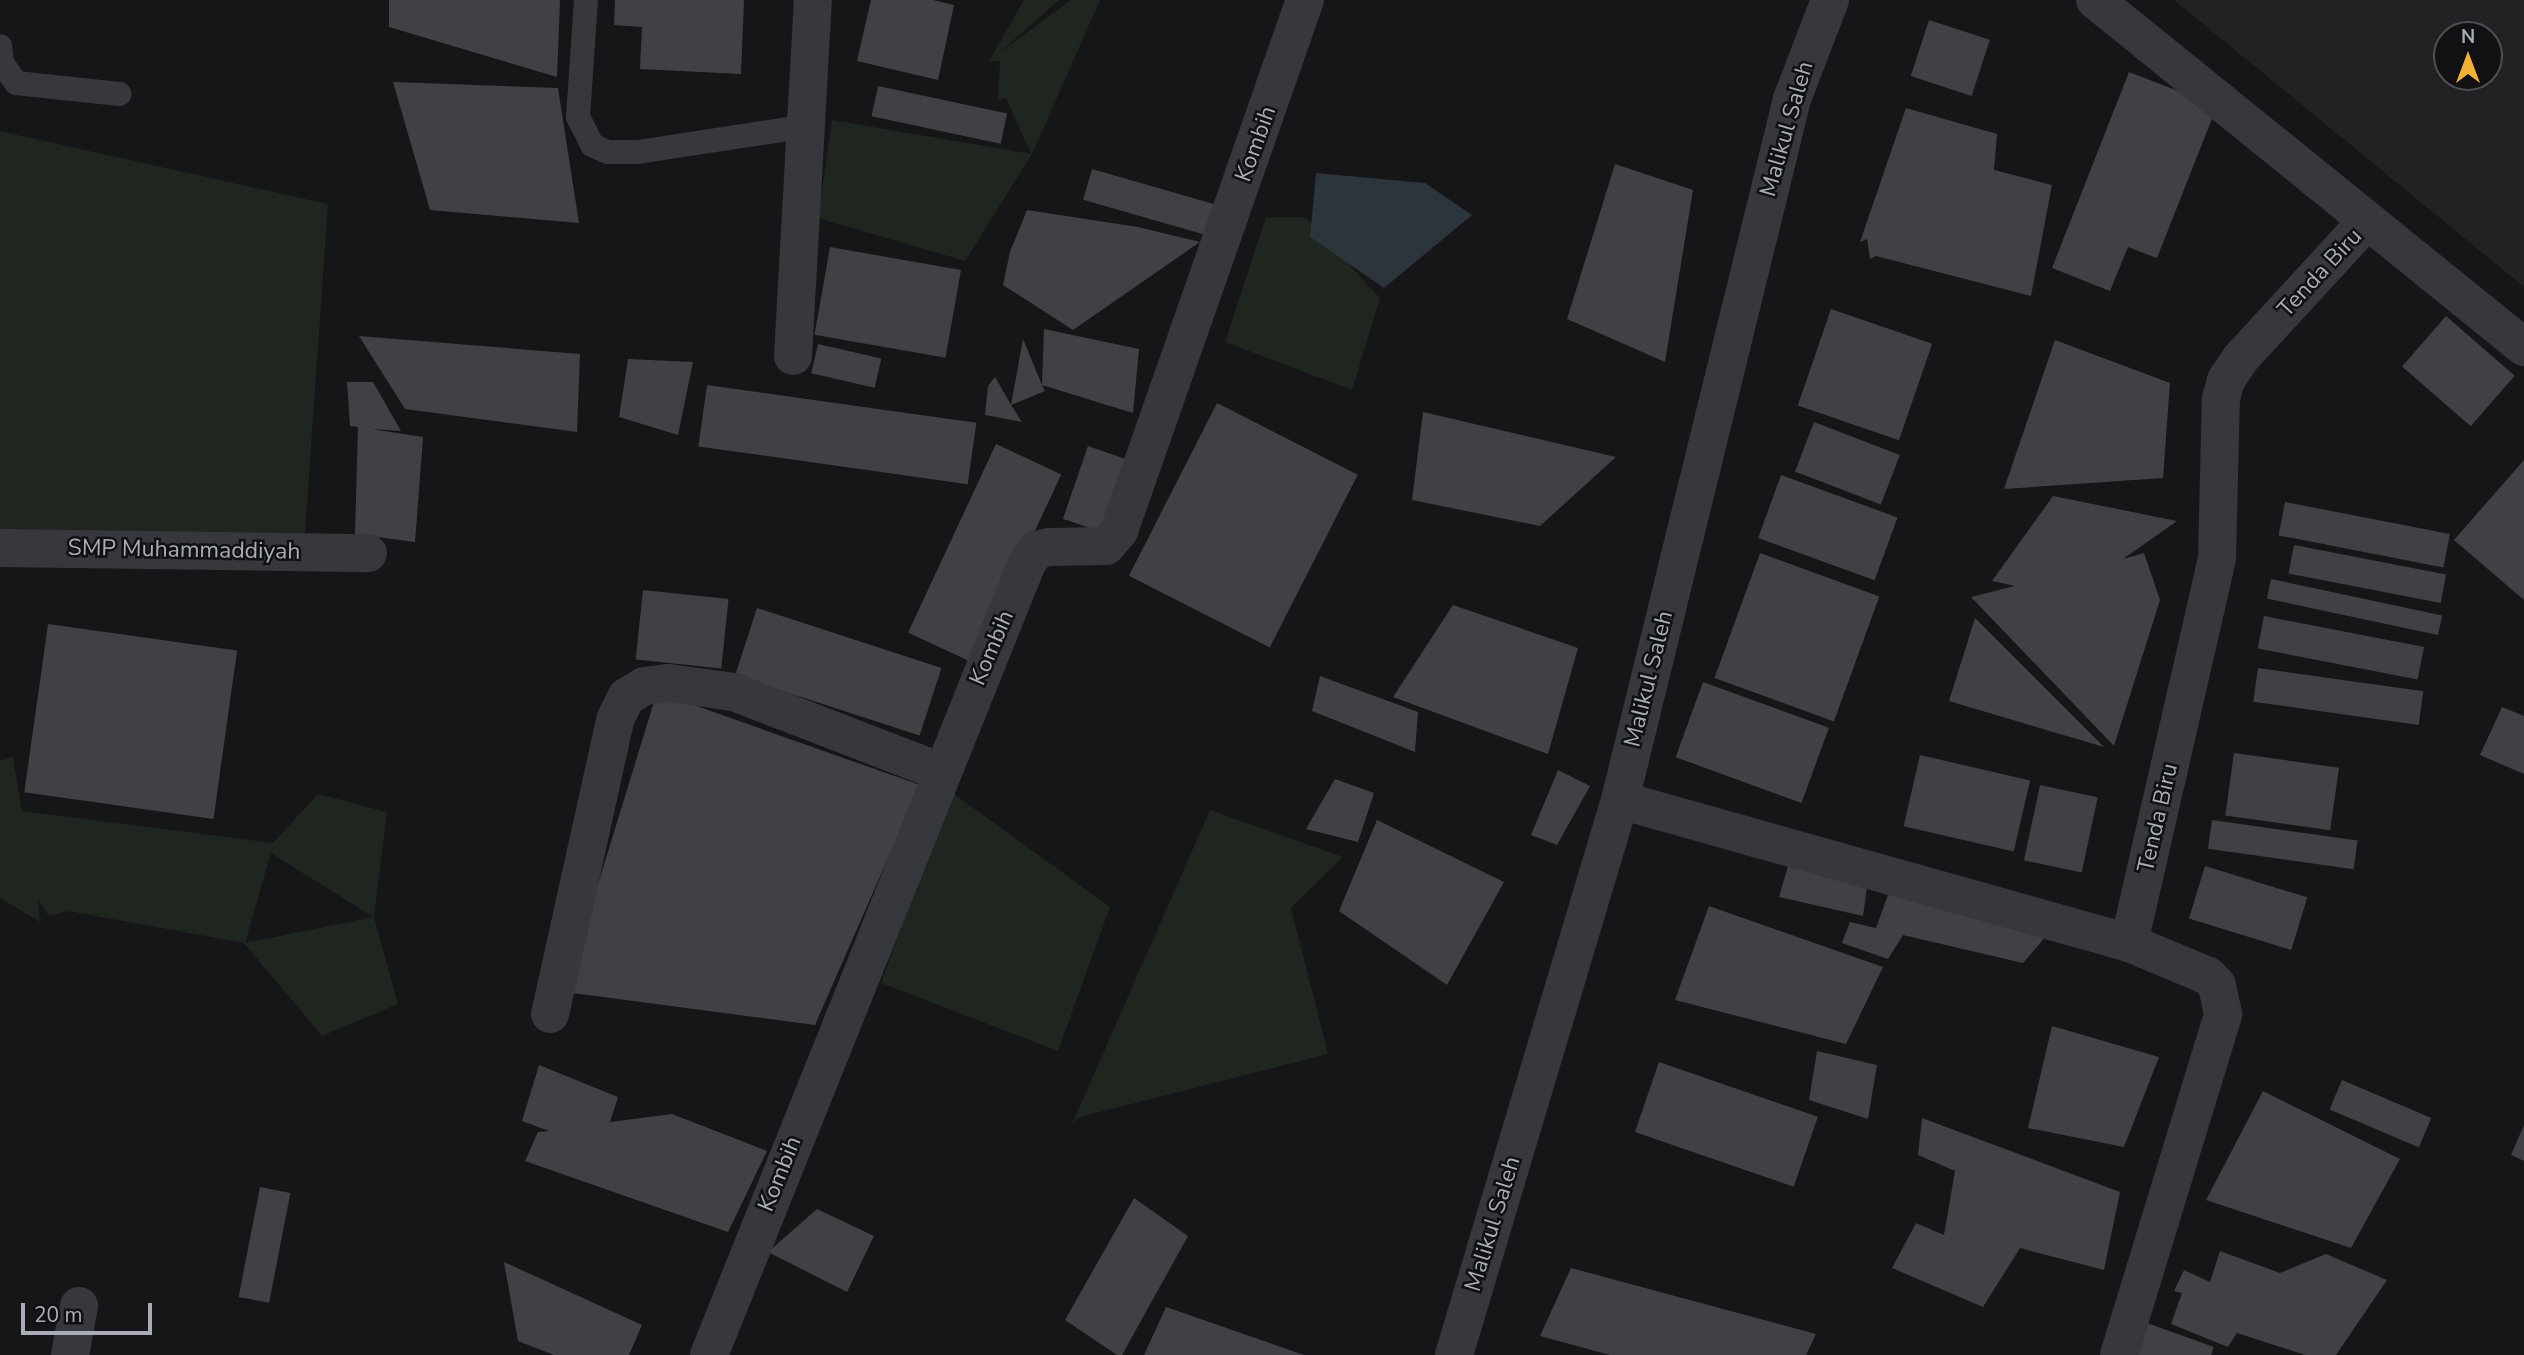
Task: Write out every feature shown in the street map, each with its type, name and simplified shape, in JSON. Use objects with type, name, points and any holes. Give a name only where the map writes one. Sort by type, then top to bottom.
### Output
[{"type":"street","points":[[793,356],[813,0]]},
{"type":"street","name":"Kombih","points":[[709,1355],[940,772],[1036,550],[1049,547],[1093,550],[1106,546],[1119,531],[1305,0]]},
{"type":"street","name":"Malikul Saleh","points":[[1454,1355],[1620,800],[1791,99],[1830,0]]},
{"type":"street","points":[[2095,0],[2524,348]]},
{"type":"street","name":"Tenda Biru","points":[[2129,943],[2217,558],[2221,399],[2226,380],[2240,359],[2367,221]]},
{"type":"street","name":"SMP Muhammaddiyah","points":[[0,548],[368,553]]},
{"type":"street","points":[[550,1014],[615,720],[626,697],[644,686],[669,683],[734,692],[940,772]]},
{"type":"street","points":[[1620,800],[2129,943],[2208,976],[2217,985],[2223,1014],[2119,1355]]},
{"type":"street","points":[[70,1355],[79,1306]]},
{"type":"lane","points":[[586,0],[578,117],[592,145],[608,152],[638,152],[808,126]]},
{"type":"lane","points":[[0,46],[2,63],[16,83],[119,94]]},
{"type":"shaded area","points":[[1024,0],[1059,0],[999,53],[1071,0],[1100,0],[1032,154],[965,261],[818,218],[832,120],[1031,154],[1006,98],[998,101],[1000,61],[989,61]]},
{"type":"shaded area","points":[[2174,0],[2524,0],[2524,287]]},
{"type":"shaded area","points":[[0,131],[328,204],[305,533],[0,531]]},
{"type":"shaded area","points":[[1316,173],[1425,183],[1472,215],[1384,288],[1310,237]]},
{"type":"shaded area","points":[[1266,217],[1305,217],[1380,298],[1352,390],[1225,342]]},
{"type":"shaded area","points":[[13,757],[22,811],[273,843],[318,794],[387,812],[374,917],[398,1004],[322,1036],[244,943],[68,911],[49,916],[38,900],[40,922],[0,898],[0,761]],"holes":[[[271,853],[373,917],[245,943]]]},
{"type":"shaded area","points":[[950,791],[1110,907],[1058,1051],[881,983]]},
{"type":"shaded area","points":[[1210,810],[1343,857],[1291,908],[1328,1054],[1080,1117],[1072,1124]]},
{"type":"building","points":[[389,0],[560,0],[557,77],[389,27]]},
{"type":"building","points":[[615,0],[744,0],[741,74],[640,69],[642,27],[614,25]]},
{"type":"building","points":[[871,0],[933,0],[954,5],[938,80],[857,61]]},
{"type":"building","points":[[1929,20],[1990,40],[1972,96],[1911,76]]},
{"type":"building","points":[[2129,72],[2217,106],[2157,258],[2128,247],[2110,291],[2052,268]]},
{"type":"building","points":[[393,82],[558,88],[579,223],[430,210]]},
{"type":"building","points":[[878,86],[1007,113],[1001,144],[872,116]]},
{"type":"building","points":[[1906,108],[1997,134],[1994,170],[2052,185],[2031,296],[1876,256],[1870,259],[1867,239],[1860,242]]},
{"type":"building","points":[[1615,164],[1693,190],[1665,362],[1567,319]]},
{"type":"building","points":[[1092,169],[1220,206],[1211,236],[1083,200]]},
{"type":"building","points":[[1027,210],[1138,227],[1200,242],[1073,330],[1003,285],[1010,252]]},
{"type":"building","points":[[830,247],[961,270],[946,358],[815,335]]},
{"type":"building","points":[[1831,309],[1932,344],[1899,440],[1798,405]]},
{"type":"building","points":[[2446,316],[2515,376],[2471,426],[2402,367]]},
{"type":"building","points":[[1044,329],[1139,349],[1133,413],[1042,385]]},
{"type":"building","points":[[359,336],[580,354],[577,432],[405,409]]},
{"type":"building","points":[[1023,339],[1045,391],[1011,405]]},
{"type":"building","points":[[2055,340],[2170,383],[2163,478],[2004,489]]},
{"type":"building","points":[[818,344],[881,359],[875,388],[811,373]]},
{"type":"building","points":[[628,359],[693,362],[678,435],[619,417]]},
{"type":"building","points":[[995,377],[1022,422],[985,415],[988,386]]},
{"type":"building","points":[[347,382],[373,382],[401,431],[371,429],[423,437],[415,542],[355,534],[358,427],[350,426]]},
{"type":"building","points":[[707,385],[976,423],[968,484],[698,446]]},
{"type":"building","points":[[1217,403],[1358,475],[1270,648],[1129,576]]},
{"type":"building","points":[[1423,412],[1616,457],[1540,526],[1412,500]]},
{"type":"building","points":[[1814,422],[1900,455],[1881,504],[1795,471]]},
{"type":"building","points":[[996,444],[1061,474],[973,663],[908,633]]},
{"type":"building","points":[[1088,446],[1128,460],[1103,532],[1063,519]]},
{"type":"building","points":[[2524,460],[2524,600],[2454,540]]},
{"type":"building","points":[[1781,475],[1898,517],[1875,580],[1758,538]]},
{"type":"building","points":[[2053,496],[2177,521],[2123,559],[2144,553],[2160,600],[2114,746],[1971,597],[2015,586],[1992,581]]},
{"type":"building","points":[[2285,502],[2450,534],[2443,567],[2279,535]]},
{"type":"building","points":[[2294,545],[2446,575],[2441,603],[2288,573]]},
{"type":"building","points":[[1760,553],[1879,596],[1834,721],[1715,678]]},
{"type":"building","points":[[2271,579],[2442,615],[2438,635],[2267,599]]},
{"type":"building","points":[[643,590],[729,599],[721,669],[636,660]]},
{"type":"building","points":[[1453,605],[1578,648],[1548,754],[1393,697]]},
{"type":"building","points":[[757,608],[942,668],[920,735],[735,676]]},
{"type":"building","points":[[2264,616],[2424,647],[2418,679],[2258,648]]},
{"type":"building","points":[[1975,618],[2104,747],[1949,701]]},
{"type":"building","points":[[48,624],[237,651],[213,819],[24,792]]},
{"type":"building","points":[[2258,668],[2423,691],[2419,725],[2253,702]]},
{"type":"building","points":[[1320,676],[1418,712],[1415,752],[1312,711]]},
{"type":"building","points":[[1703,682],[1829,728],[1802,803],[1676,757]]},
{"type":"building","points":[[657,692],[920,785],[815,1025],[565,992]]},
{"type":"building","points":[[2502,707],[2524,716],[2524,774],[2480,755]]},
{"type":"building","points":[[2234,753],[2339,768],[2330,830],[2225,815]]},
{"type":"building","points":[[1920,755],[2030,780],[2014,852],[1904,826]]},
{"type":"building","points":[[1558,770],[1590,786],[1557,845],[1531,835]]},
{"type":"building","points":[[1335,779],[1374,793],[1358,842],[1306,829]]},
{"type":"building","points":[[2040,785],[2098,797],[2082,873],[2024,860]]},
{"type":"building","points":[[1377,820],[1504,882],[1447,985],[1339,911]]},
{"type":"building","points":[[2212,820],[2358,840],[2354,869],[2208,849]]},
{"type":"building","points":[[1788,866],[1867,887],[1863,916],[1779,897]]},
{"type":"building","points":[[2205,866],[2307,897],[2291,950],[2189,919]]},
{"type":"building","points":[[1889,892],[2047,935],[2023,963],[1903,935],[1888,959],[1842,943],[1850,922],[1876,928]]},
{"type":"building","points":[[1709,906],[1883,967],[1846,1044],[1675,1000]]},
{"type":"building","points":[[2052,1026],[2159,1057],[2124,1147],[2028,1128]]},
{"type":"building","points":[[1817,1051],[1877,1065],[1868,1119],[1809,1100]]},
{"type":"building","points":[[1659,1062],[1818,1117],[1794,1187],[1635,1132]]},
{"type":"building","points":[[539,1065],[618,1097],[610,1122],[672,1114],[767,1151],[728,1232],[525,1161],[538,1132],[549,1131],[522,1121]]},
{"type":"building","points":[[2342,1080],[2431,1118],[2419,1147],[2329,1109]]},
{"type":"building","points":[[2263,1091],[2400,1159],[2351,1248],[2206,1200]]},
{"type":"building","points":[[1922,1118],[2120,1192],[2104,1270],[2020,1248],[1983,1307],[1892,1268],[1916,1223],[1944,1235],[1955,1171],[1918,1155]]},
{"type":"building","points":[[2524,1125],[2524,1161],[2511,1155]]},
{"type":"building","points":[[260,1187],[290,1193],[269,1303],[239,1297]]},
{"type":"building","points":[[1134,1198],[1188,1236],[1122,1355],[1117,1355],[1065,1320]]},
{"type":"building","points":[[817,1209],[874,1236],[847,1292],[768,1252]]},
{"type":"building","points":[[2220,1251],[2280,1273],[2326,1254],[2387,1280],[2336,1355],[2305,1355],[2237,1333],[2228,1347],[2171,1324],[2182,1293],[2174,1291],[2184,1270],[2210,1282]]},
{"type":"building","points":[[504,1262],[642,1325],[629,1355],[554,1355],[518,1341]]},
{"type":"building","points":[[1571,1268],[1816,1334],[1806,1355],[1610,1355],[1540,1336]]},
{"type":"building","points":[[1166,1307],[1304,1355],[1144,1355]]},
{"type":"building","points":[[2147,1323],[2214,1347],[2211,1355],[2135,1355]]}]
